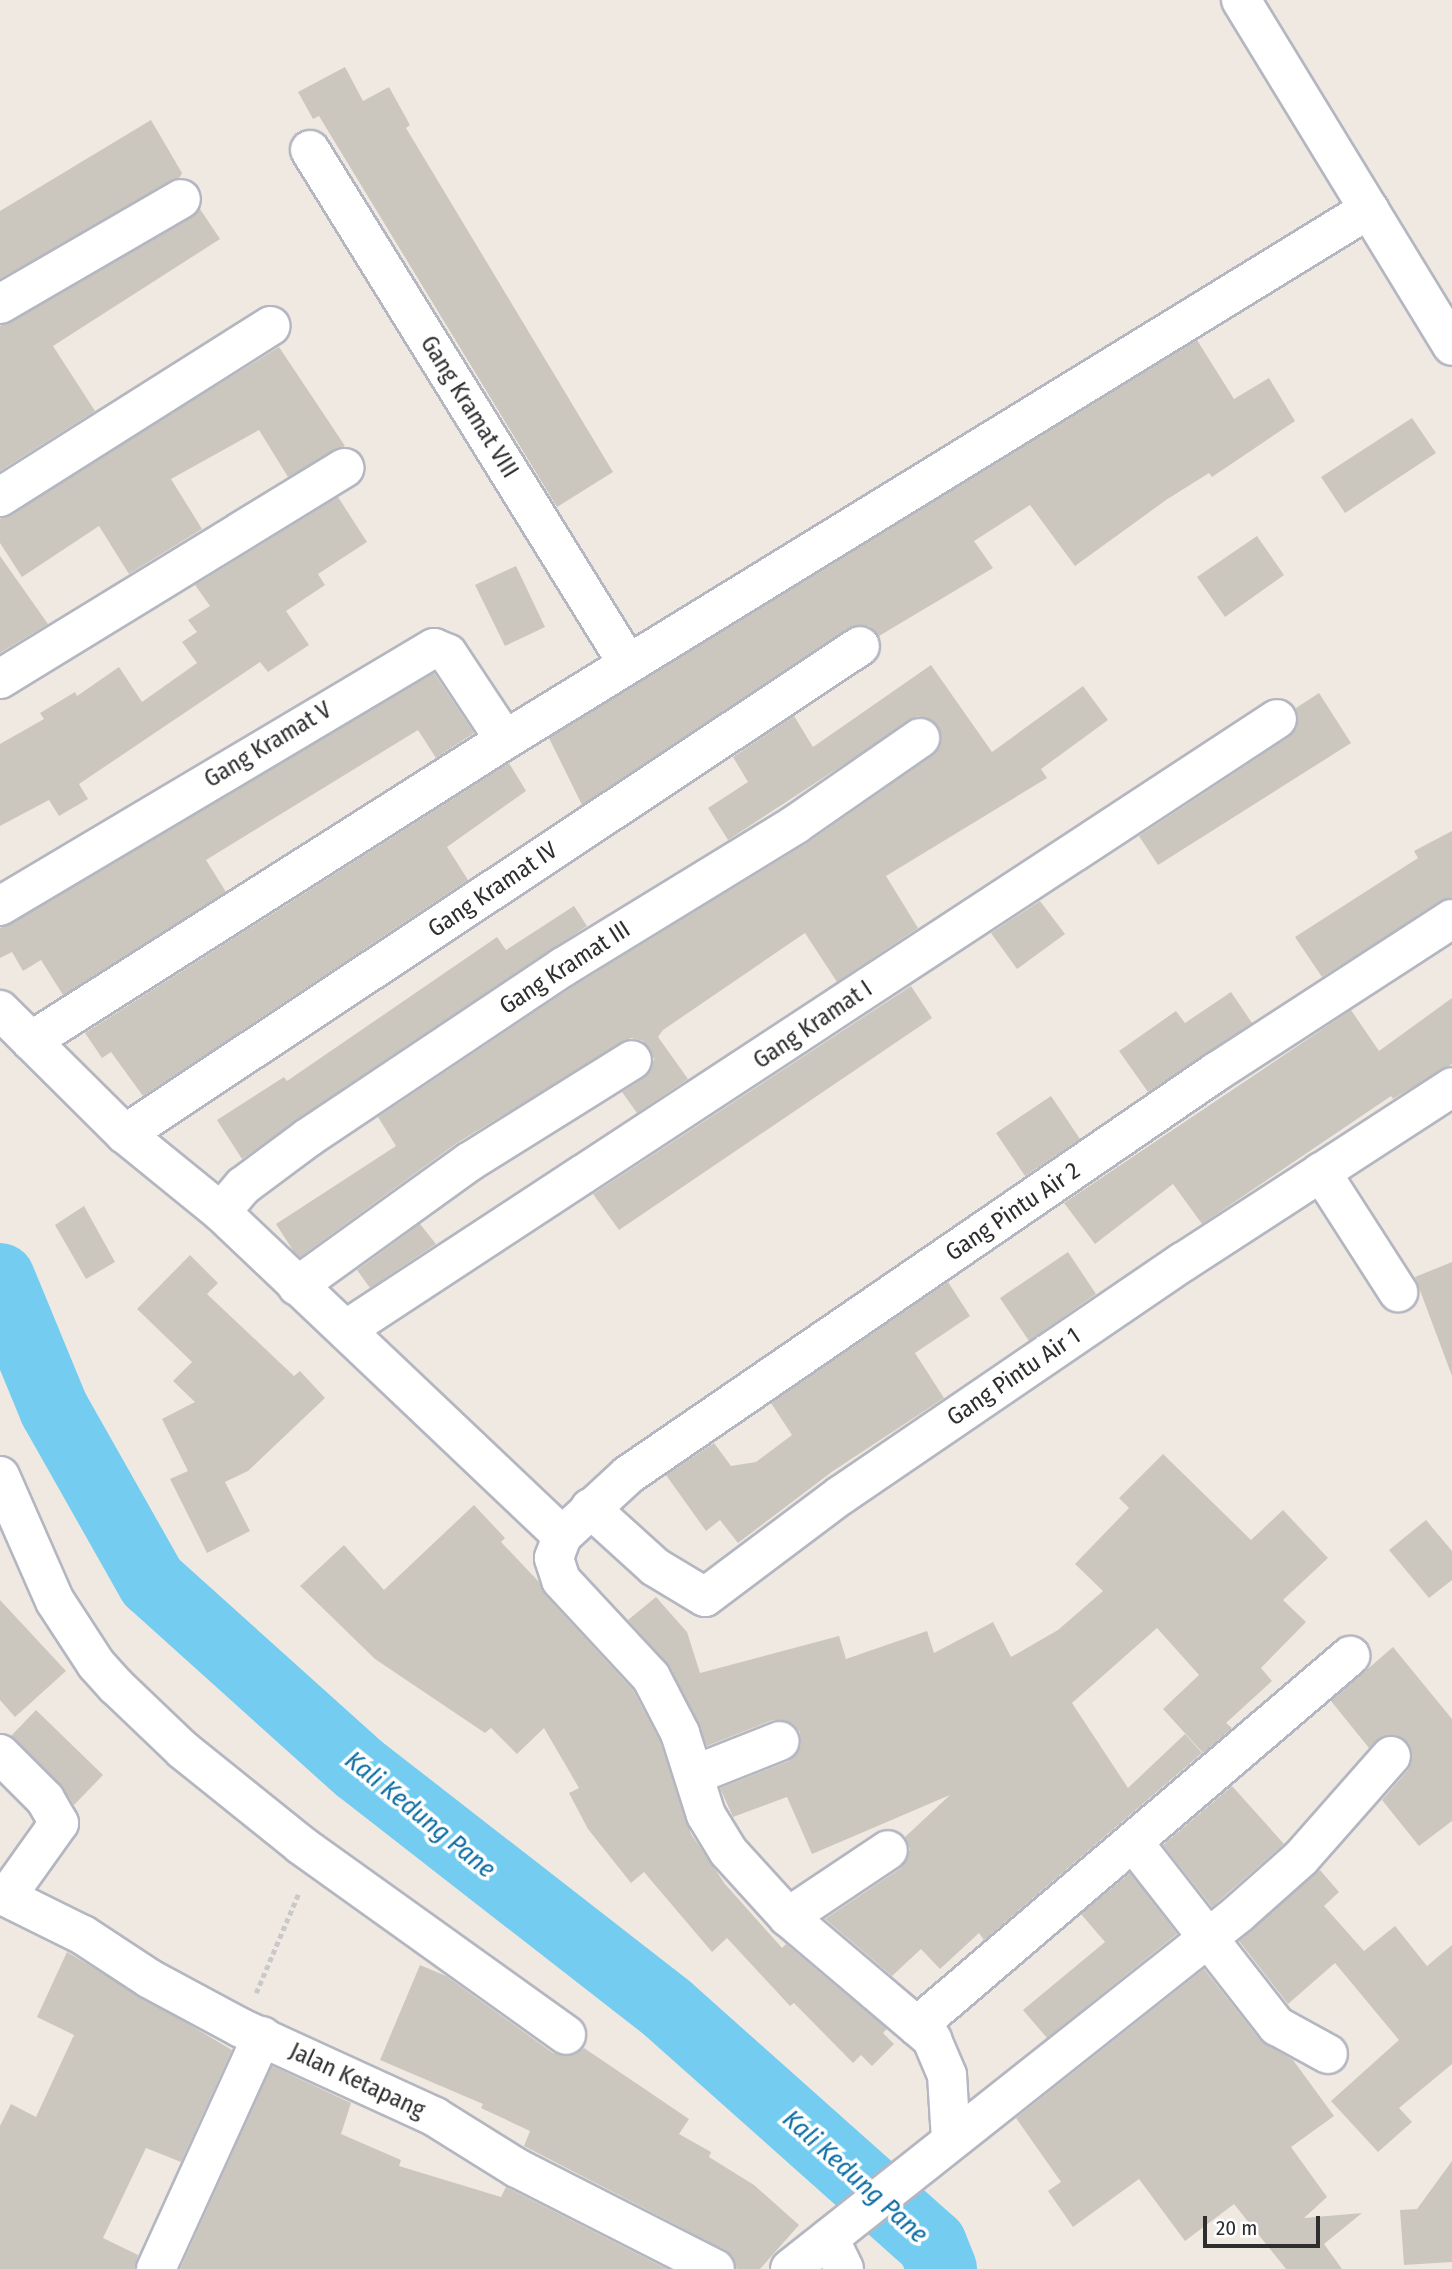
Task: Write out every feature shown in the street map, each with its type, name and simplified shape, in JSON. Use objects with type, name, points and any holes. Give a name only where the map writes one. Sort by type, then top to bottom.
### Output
[{"type":"street","points":[[1241,0],[1452,346]]},
{"type":"street","name":"Gang Kramat VIII","points":[[310,150],[628,664]]},
{"type":"street","points":[[0,304],[181,199]]},
{"type":"street","points":[[31,1041],[505,740],[1369,209]]},
{"type":"street","points":[[0,497],[271,326]]},
{"type":"street","points":[[0,679],[344,468]]},
{"type":"street","name":"Gang Kramat IV","points":[[125,1133],[860,646]]},
{"type":"street","name":"Gang Kramat V","points":[[0,906],[434,648],[448,654],[505,740]]},
{"type":"street","name":"Gang Kramat I","points":[[347,1329],[1277,719]]},
{"type":"street","name":"Gang Kramat III","points":[[221,1212],[243,1186],[309,1137],[563,967],[796,824],[920,738]]},
{"type":"street","name":"Gang Pintu Air 2","points":[[570,1532],[628,1475],[1193,1088],[1452,919]]},
{"type":"street","points":[[0,1010],[125,1133],[221,1212],[297,1286],[570,1532],[561,1580],[651,1677],[680,1733],[706,1815],[728,1851],[788,1917],[932,2039],[947,2075],[943,2146]]},
{"type":"street","points":[[297,1286],[469,1162],[632,1060]]},
{"type":"street","name":"Gang Pintu Air 1","points":[[570,1532],[655,1567],[705,1597],[841,1495],[1452,1087]]},
{"type":"street","points":[[1321,1172],[1398,1292]]},
{"type":"street","points":[[0,1476],[55,1601],[96,1664],[183,1750],[315,1856],[566,2035]]},
{"type":"street","points":[[917,2026],[1350,1656]]},
{"type":"street","points":[[694,1775],[780,1741]]},
{"type":"street","points":[[0,1755],[45,1799],[59,1823],[4,1895]]},
{"type":"street","points":[[790,2269],[839,2245],[943,2146],[1208,1939],[1301,1858],[1391,1756]]},
{"type":"street","points":[[1133,1842],[1276,2026],[1328,2054]]},
{"type":"street","points":[[788,1917],[888,1850]]},
{"type":"street","name":"Jalan Ketapang","points":[[4,1895],[83,1935],[150,1979],[252,2032],[435,2117],[517,2168],[715,2269]]},
{"type":"street","points":[[156,2269],[252,2032]]},
{"type":"path","points":[[252,2032],[315,1856]]},
{"type":"building","points":[[345,67],[363,101],[389,87],[410,125],[406,128],[613,472],[557,507],[319,116],[313,119],[298,92]]},
{"type":"building","points":[[151,120],[182,173],[180,177],[0,279],[0,211]]},
{"type":"building","points":[[200,209],[220,239],[53,346],[95,411],[0,471],[0,326]]},
{"type":"building","points":[[1197,340],[1234,399],[1269,378],[1295,421],[1212,477],[1209,473],[1166,500],[1075,566],[1030,505],[974,541],[993,568],[879,636],[869,626],[848,628],[582,805],[549,738]]},
{"type":"building","points":[[279,347],[345,446],[288,477],[259,430],[171,479],[202,529],[129,574],[99,526],[22,577],[0,543],[0,519]]},
{"type":"building","points":[[1412,418],[1436,453],[1345,513],[1321,477]]},
{"type":"building","points":[[338,497],[367,542],[318,574],[325,585],[286,611],[309,645],[268,672],[260,662],[79,784],[88,799],[59,816],[49,800],[0,826],[0,744],[44,719],[40,713],[75,692],[77,696],[119,667],[142,702],[197,663],[182,642],[197,632],[188,620],[210,606],[195,585]]},
{"type":"building","points":[[1257,536],[1284,575],[1225,617],[1197,577]]},
{"type":"building","points":[[0,556],[48,624],[0,653]]},
{"type":"building","points":[[516,566],[545,627],[505,646],[475,585]]},
{"type":"building","points":[[931,665],[992,752],[1083,686],[1108,720],[1041,769],[1047,778],[886,876],[918,928],[837,982],[805,933],[663,1030],[658,1037],[688,1079],[637,1113],[622,1092],[644,1078],[654,1059],[643,1041],[631,1038],[457,1143],[300,1257],[294,1252],[276,1224],[396,1146],[378,1117],[575,985],[807,843],[932,756],[940,747],[938,726],[918,716],[728,840],[708,808],[748,782],[733,757],[794,716],[813,747]]},
{"type":"building","points":[[434,673],[474,733],[436,758],[418,730],[206,860],[226,892],[63,995],[41,960],[23,971],[12,952],[0,958],[0,928]]},
{"type":"building","points":[[1319,693],[1351,743],[1158,865],[1139,836],[1289,737],[1297,728],[1296,708]]},
{"type":"building","points":[[509,763],[526,791],[447,847],[468,880],[143,1096],[111,1052],[102,1058],[85,1033]]},
{"type":"building","points":[[1452,831],[1452,897],[1322,977],[1295,937],[1418,858],[1414,851]]},
{"type":"building","points":[[1040,901],[1065,934],[1017,969],[991,933]]},
{"type":"building","points":[[574,906],[587,926],[242,1159],[217,1120],[284,1077],[287,1081],[497,937],[506,950]]},
{"type":"building","points":[[911,986],[932,1018],[619,1230],[593,1194]]},
{"type":"building","points":[[1231,992],[1252,1023],[1148,1092],[1119,1051],[1176,1011],[1185,1023]]},
{"type":"building","points":[[1452,998],[1452,1064],[1393,1099],[1391,1096],[1202,1224],[1173,1184],[1095,1244],[1064,1203],[1351,1010],[1379,1051]]},
{"type":"building","points":[[1051,1096],[1080,1139],[1025,1176],[996,1133]]},
{"type":"building","points":[[84,1206],[115,1262],[86,1279],[55,1225]]},
{"type":"building","points":[[420,1224],[436,1244],[370,1288],[357,1270]]},
{"type":"building","points":[[1068,1252],[1096,1294],[1029,1341],[1000,1298]]},
{"type":"building","points":[[190,1255],[218,1283],[207,1294],[294,1376],[300,1371],[325,1398],[248,1471],[225,1482],[250,1531],[207,1553],[170,1479],[188,1471],[162,1419],[195,1402],[173,1381],[192,1362],[137,1309]]},
{"type":"building","points":[[1452,1262],[1452,1376],[1415,1277]]},
{"type":"building","points":[[948,1282],[970,1316],[915,1353],[944,1398],[833,1471],[738,1543],[720,1520],[706,1531],[666,1475],[714,1443],[731,1466],[756,1462],[792,1435],[771,1403]]},
{"type":"building","points":[[1163,1454],[1251,1540],[1283,1510],[1328,1558],[1283,1600],[1306,1622],[1261,1668],[1272,1681],[1226,1723],[1232,1728],[1203,1753],[1163,1709],[1199,1675],[1157,1628],[1072,1703],[1128,1788],[1185,1734],[1202,1753],[984,1940],[979,1933],[940,1969],[921,1949],[892,1976],[825,1919],[901,1868],[910,1849],[905,1837],[950,1795],[812,1854],[787,1797],[733,1817],[720,1788],[789,1761],[801,1745],[800,1732],[793,1724],[773,1720],[707,1746],[670,1667],[628,1620],[656,1597],[687,1632],[700,1673],[839,1636],[846,1659],[927,1631],[934,1653],[993,1622],[1011,1657],[1058,1630],[1103,1591],[1075,1564],[1129,1508],[1119,1498]]},
{"type":"building","points":[[474,1505],[505,1538],[501,1542],[539,1582],[545,1595],[633,1690],[660,1741],[691,1834],[725,1884],[782,1948],[786,1944],[887,2029],[883,2033],[894,2044],[872,2066],[861,2055],[853,2063],[794,2003],[790,2006],[727,1938],[712,1952],[644,1872],[631,1883],[588,1829],[569,1793],[579,1788],[544,1728],[517,1754],[491,1728],[485,1733],[375,1659],[300,1586],[344,1545],[384,1590]]},
{"type":"building","points":[[1426,1520],[1452,1551],[1452,1580],[1429,1598],[1389,1550]]},
{"type":"building","points":[[0,1600],[66,1671],[15,1717],[0,1700]]},
{"type":"building","points":[[1393,1647],[1452,1719],[1452,1821],[1419,1846],[1382,1800],[1408,1770],[1411,1748],[1395,1735],[1383,1736],[1369,1748],[1331,1701]]},
{"type":"building","points":[[36,1710],[103,1775],[74,1805],[60,1784],[11,1736]]},
{"type":"building","points":[[1232,1786],[1284,1844],[1212,1907],[1163,1845]]},
{"type":"building","points":[[1320,1870],[1339,1892],[1324,1906],[1364,1951],[1395,1926],[1427,1966],[1452,1945],[1452,2064],[1399,2108],[1412,2122],[1378,2152],[1331,2101],[1399,2040],[1335,1963],[1288,2004],[1239,1941]]},
{"type":"building","points":[[1130,1873],[1177,1934],[1047,2038],[1023,2010],[1105,1942],[1081,1914]]},
{"type":"building","points":[[67,1952],[232,2050],[181,2162],[146,2148],[103,2238],[138,2255],[134,2269],[0,2269],[0,2126],[11,2104],[36,2117],[74,2035],[37,2017]]},
{"type":"building","points":[[420,1965],[446,1976],[553,2053],[574,2055],[584,2048],[689,2119],[679,2134],[711,2152],[709,2157],[754,2185],[799,2225],[760,2269],[737,2269],[725,2250],[524,2146],[530,2131],[481,2108],[483,2104],[380,2060]]},
{"type":"building","points":[[1204,1969],[1260,2040],[1293,2060],[1334,2116],[1291,2147],[1327,2197],[1304,2218],[1362,2213],[1324,2244],[1342,2269],[1286,2269],[1234,2204],[1185,2241],[1139,2179],[1073,2227],[1048,2191],[1061,2182],[1016,2118]]},
{"type":"building","points":[[272,2066],[351,2103],[341,2134],[401,2160],[399,2166],[501,2197],[506,2187],[667,2269],[180,2269]]},
{"type":"building","points":[[1452,2161],[1452,2262],[1404,2265],[1400,2210],[1417,2209]]},
{"type":"waterway","name":"Kali Kedung Pane","points":[[0,1278],[54,1409],[152,1582],[360,1769],[667,2008],[932,2244],[942,2269]]}]
